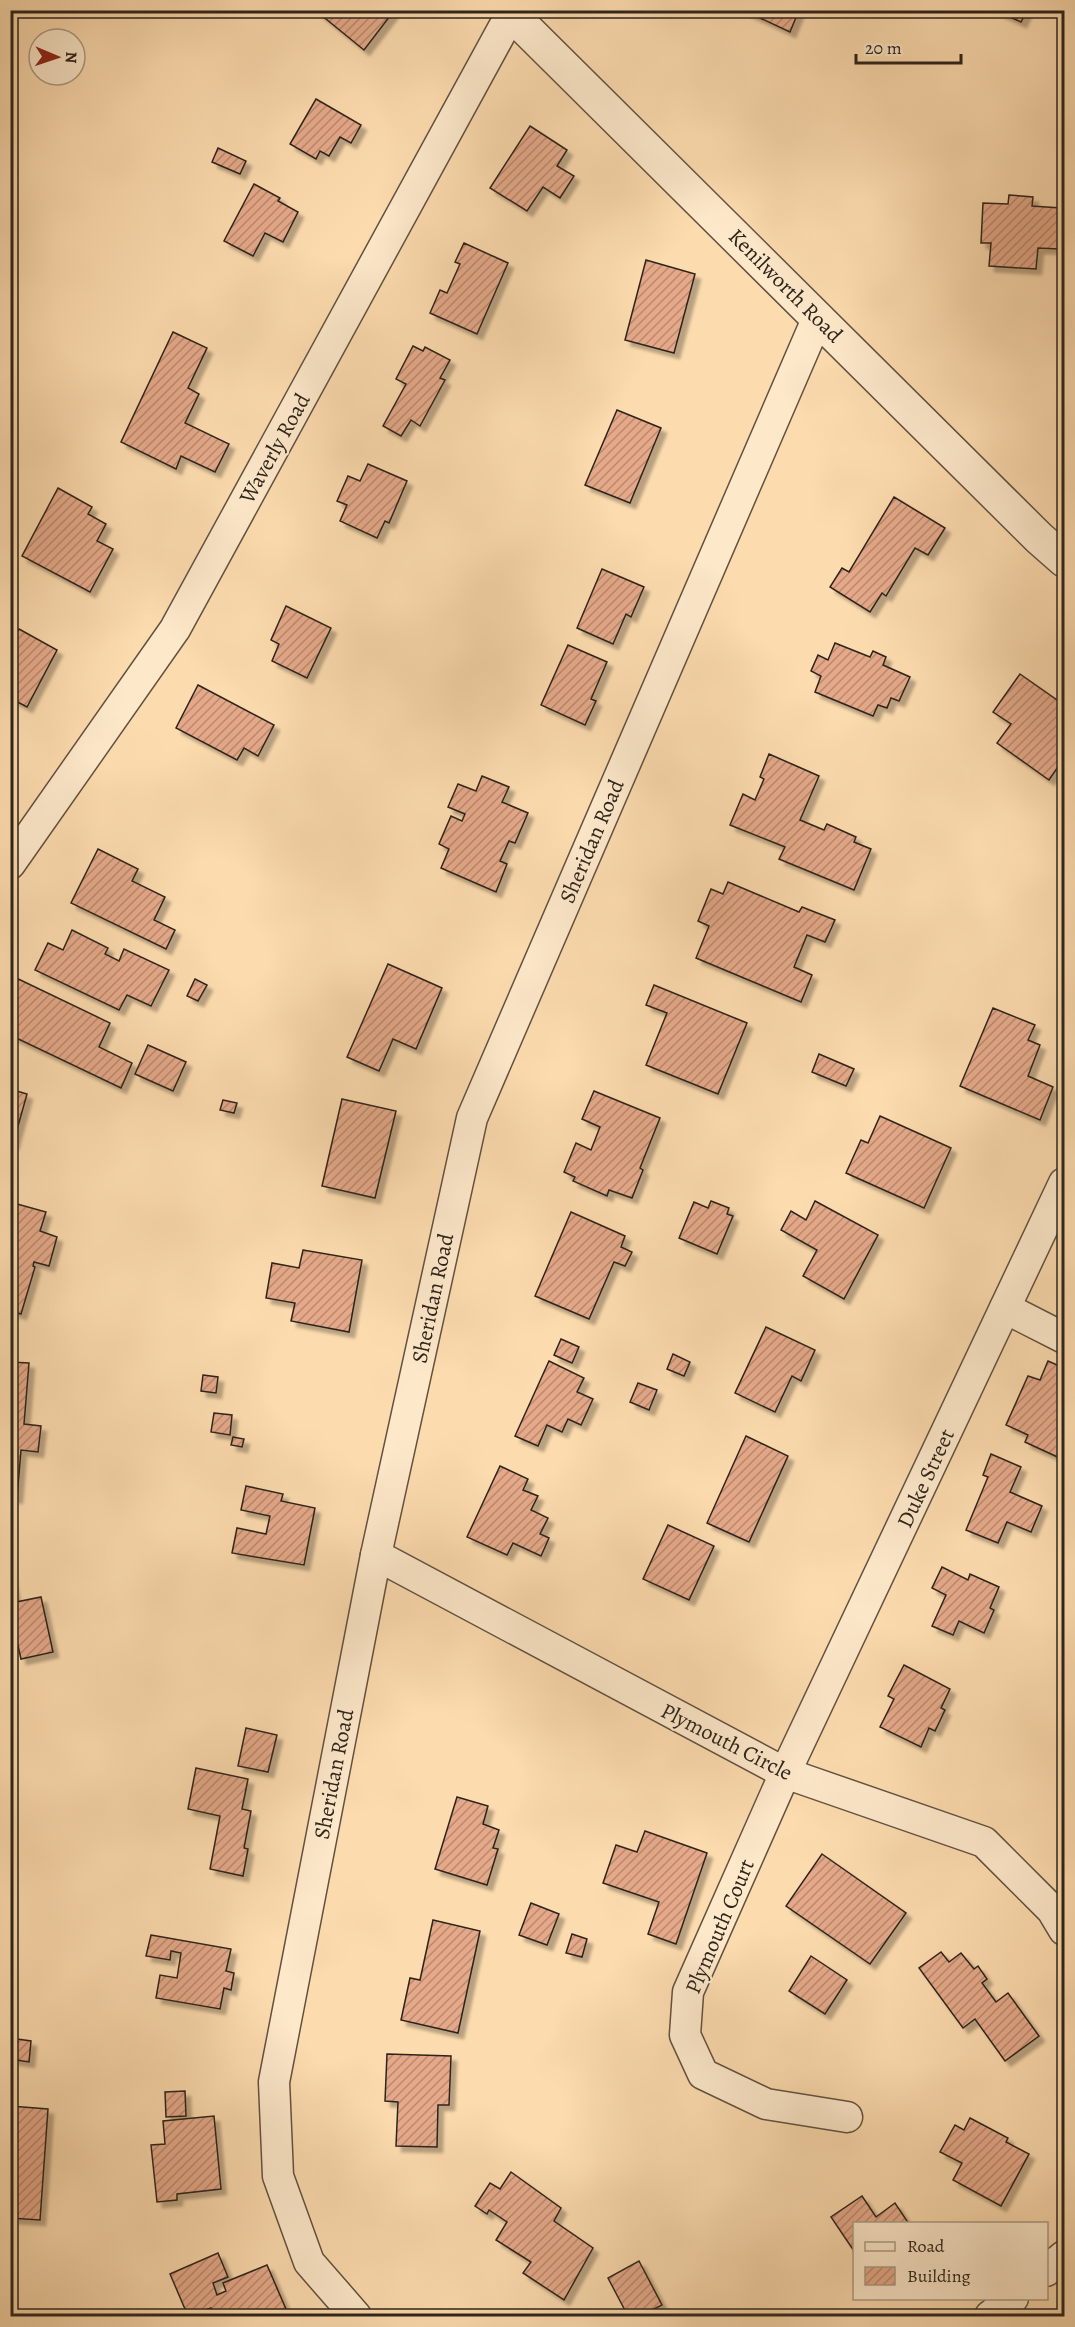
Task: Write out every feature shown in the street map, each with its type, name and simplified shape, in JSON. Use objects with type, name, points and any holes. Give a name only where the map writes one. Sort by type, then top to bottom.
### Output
[{"type":"street","name":"Kenilworth Road","points":[[509,12],[1039,538],[1065,560]]},
{"type":"street","name":"Waverly Road","points":[[10,864],[175,629],[509,12]]},
{"type":"street","name":"Sheridan Road","points":[[356,2316],[309,2262],[278,2176],[274,2082],[376,1555],[472,1118],[818,317]]},
{"type":"street","name":"Duke Street","points":[[786,1773],[1065,1183]]},
{"type":"street","points":[[1005,1308],[1065,1338]]},
{"type":"street","name":"Plymouth Circle","points":[[376,1555],[786,1773],[984,1842],[1052,1910],[1065,1930]]},
{"type":"street","name":"Plymouth Court","points":[[786,1773],[688,1992],[685,2036],[703,2074],[766,2104],[847,2117]]},
{"type":"street","points":[[1048,2270],[1065,2256]]},
{"type":"street","points":[[990,2316],[1010,2300]]},
{"type":"building","points":[[315,10],[391,10],[393,12],[364,50]]},
{"type":"building","points":[[743,10],[799,10],[790,32]]},
{"type":"building","points":[[995,10],[1027,10],[1021,22]]},
{"type":"building","points":[[316,99],[361,125],[351,143],[340,137],[329,156],[320,151],[316,159],[290,144]]},
{"type":"building","points":[[530,126],[567,150],[557,166],[574,176],[560,198],[543,187],[527,211],[490,188]]},
{"type":"building","points":[[218,148],[246,161],[240,174],[212,162]]},
{"type":"building","points":[[254,184],[280,198],[278,201],[298,212],[283,242],[265,233],[253,256],[224,241]]},
{"type":"building","points":[[1009,195],[1033,197],[1032,206],[1061,208],[1059,249],[1038,248],[1036,269],[989,266],[991,243],[981,243],[983,203],[1008,204]]},
{"type":"building","points":[[464,243],[508,263],[477,334],[430,313],[440,290],[447,293],[460,264],[455,262]]},
{"type":"building","points":[[646,260],[695,274],[674,353],[625,340]]},
{"type":"building","points":[[173,332],[207,348],[188,388],[199,394],[185,423],[229,444],[215,472],[181,456],[176,469],[121,442]]},
{"type":"building","points":[[413,346],[423,351],[425,347],[450,360],[440,378],[445,380],[420,426],[411,420],[401,436],[383,426],[406,384],[396,379]]},
{"type":"building","points":[[617,410],[661,428],[630,503],[585,485]]},
{"type":"building","points":[[368,464],[407,481],[389,523],[385,521],[377,538],[340,521],[347,505],[337,501],[348,476],[360,481]]},
{"type":"building","points":[[58,488],[92,507],[88,514],[106,524],[97,541],[113,549],[90,592],[22,556]]},
{"type":"building","points":[[894,497],[945,528],[928,555],[915,548],[886,596],[882,593],[870,612],[830,587],[842,568],[849,572]]},
{"type":"building","points":[[602,569],[644,587],[631,617],[626,614],[613,644],[577,628]]},
{"type":"building","points":[[286,606],[331,628],[307,678],[272,661],[279,644],[271,640]]},
{"type":"building","points":[[19,629],[57,650],[27,707],[10,698],[10,644]]},
{"type":"building","points":[[835,643],[870,657],[873,651],[886,657],[883,665],[910,677],[899,701],[891,698],[887,708],[878,705],[873,716],[815,692],[821,676],[811,671],[818,655],[828,660]]},
{"type":"building","points":[[568,645],[607,662],[591,699],[596,701],[585,725],[541,705]]},
{"type":"building","points":[[1020,674],[1064,705],[1064,758],[1049,780],[997,743],[1011,724],[993,712]]},
{"type":"building","points":[[198,685],[274,725],[258,756],[244,748],[237,760],[176,728]]},
{"type":"building","points":[[769,754],[819,776],[800,820],[824,830],[827,824],[856,837],[854,842],[871,849],[854,890],[779,859],[785,847],[730,825],[743,794],[755,800],[764,779],[760,777]]},
{"type":"building","points":[[482,776],[509,787],[502,802],[528,813],[515,843],[509,841],[500,861],[507,864],[496,892],[441,868],[449,849],[439,844],[451,816],[462,821],[465,814],[448,807],[458,784],[476,791]]},
{"type":"building","points":[[98,849],[138,869],[132,881],[165,897],[154,920],[175,930],[166,949],[71,903]]},
{"type":"building","points":[[728,882],[799,912],[802,907],[835,920],[825,942],[807,935],[794,967],[812,975],[801,1002],[696,958],[709,926],[698,921],[711,889],[723,894]]},
{"type":"building","points":[[72,930],[108,948],[105,954],[119,961],[124,949],[169,970],[151,1006],[127,995],[119,1010],[35,970],[48,943],[63,950]]},
{"type":"building","points":[[388,964],[442,988],[416,1049],[393,1039],[379,1071],[347,1057]]},
{"type":"building","points":[[10,975],[110,1023],[99,1047],[132,1063],[121,1088],[10,1035]]},
{"type":"building","points":[[195,979],[207,985],[198,1001],[187,996]]},
{"type":"building","points":[[654,985],[747,1023],[718,1094],[646,1065],[667,1013],[646,1005]]},
{"type":"building","points":[[993,1008],[1035,1025],[1028,1040],[1040,1045],[1028,1076],[1053,1087],[1040,1120],[960,1086]]},
{"type":"building","points":[[148,1045],[186,1062],[173,1091],[135,1074]]},
{"type":"building","points":[[819,1054],[854,1069],[846,1086],[812,1072]]},
{"type":"building","points":[[10,1089],[27,1094],[13,1144],[10,1144]]},
{"type":"building","points":[[594,1091],[660,1118],[640,1168],[643,1170],[632,1198],[609,1190],[607,1196],[573,1181],[575,1177],[564,1172],[576,1143],[591,1150],[600,1127],[582,1119]]},
{"type":"building","points":[[342,1099],[396,1111],[375,1198],[322,1186]]},
{"type":"building","points":[[223,1100],[237,1103],[234,1113],[220,1110]]},
{"type":"building","points":[[880,1116],[951,1148],[924,1208],[846,1173],[861,1140],[868,1143]]},
{"type":"building","points":[[711,1201],[729,1208],[727,1214],[733,1216],[717,1254],[679,1238],[694,1202],[708,1208]]},
{"type":"building","points":[[815,1201],[878,1235],[844,1299],[803,1276],[817,1250],[781,1230],[791,1211],[806,1220]]},
{"type":"building","points":[[10,1202],[46,1212],[40,1231],[57,1237],[49,1266],[34,1262],[35,1267],[21,1314],[10,1311]]},
{"type":"building","points":[[571,1212],[625,1236],[621,1247],[632,1252],[625,1266],[614,1262],[589,1319],[535,1296]]},
{"type":"building","points":[[303,1250],[362,1260],[349,1332],[291,1321],[295,1303],[266,1298],[272,1263],[299,1268]]},
{"type":"building","points":[[766,1327],[815,1350],[801,1381],[792,1376],[775,1412],[735,1393]]},
{"type":"building","points":[[561,1339],[579,1347],[572,1363],[554,1355]]},
{"type":"building","points":[[673,1354],[690,1362],[684,1376],[667,1369]]},
{"type":"building","points":[[549,1361],[584,1378],[577,1392],[593,1399],[581,1425],[568,1419],[562,1432],[547,1425],[538,1446],[515,1436]]},
{"type":"building","points":[[1048,1361],[1064,1368],[1064,1460],[1025,1442],[1028,1435],[1006,1425],[1028,1376],[1040,1380]]},
{"type":"building","points":[[10,1362],[29,1363],[24,1424],[41,1426],[38,1452],[21,1450],[17,1498],[10,1497]]},
{"type":"building","points":[[203,1375],[218,1377],[216,1393],[201,1391]]},
{"type":"building","points":[[638,1383],[657,1390],[649,1410],[630,1402]]},
{"type":"building","points":[[214,1413],[232,1415],[230,1435],[211,1432]]},
{"type":"building","points":[[746,1436],[788,1456],[749,1542],[707,1523]]},
{"type":"building","points":[[233,1437],[244,1439],[242,1447],[231,1445]]},
{"type":"building","points":[[991,1454],[1021,1467],[1010,1492],[1042,1506],[1031,1532],[1007,1522],[998,1543],[966,1530],[988,1477],[983,1475]]},
{"type":"building","points":[[500,1466],[528,1479],[523,1490],[538,1496],[531,1510],[548,1518],[540,1534],[549,1538],[541,1556],[513,1543],[507,1555],[467,1537]]},
{"type":"building","points":[[246,1486],[283,1494],[281,1501],[315,1508],[304,1565],[232,1553],[237,1528],[266,1534],[270,1516],[241,1510]]},
{"type":"building","points":[[668,1525],[714,1546],[689,1600],[643,1579]]},
{"type":"building","points":[[942,1567],[968,1580],[970,1574],[999,1587],[990,1608],[994,1610],[984,1633],[959,1621],[953,1635],[932,1626],[946,1595],[932,1588]]},
{"type":"building","points":[[10,1573],[16,1602],[41,1597],[53,1652],[21,1659],[14,1628],[10,1629]]},
{"type":"building","points":[[904,1665],[950,1689],[941,1708],[945,1710],[935,1731],[929,1728],[921,1747],[880,1727],[894,1699],[888,1696]]},
{"type":"building","points":[[246,1728],[277,1735],[268,1772],[238,1766]]},
{"type":"building","points":[[196,1768],[248,1779],[242,1809],[251,1811],[244,1848],[248,1849],[243,1876],[210,1869],[220,1816],[188,1809]]},
{"type":"building","points":[[457,1797],[488,1806],[483,1824],[499,1830],[493,1848],[498,1849],[487,1885],[435,1869]]},
{"type":"building","points":[[645,1831],[707,1853],[676,1944],[648,1934],[659,1902],[603,1883],[616,1845],[637,1852]]},
{"type":"building","points":[[822,1854],[906,1913],[870,1964],[786,1906]]},
{"type":"building","points":[[531,1903],[559,1914],[547,1945],[519,1935]]},
{"type":"building","points":[[433,1920],[480,1931],[458,2033],[401,2020],[410,1978],[420,1980]]},
{"type":"building","points":[[572,1934],[587,1939],[582,1957],[566,1953]]},
{"type":"building","points":[[151,1935],[231,1949],[226,1971],[234,1973],[231,1990],[224,1988],[220,2009],[156,1998],[160,1975],[177,1978],[181,1953],[171,1951],[170,1960],[146,1956]]},
{"type":"building","points":[[941,1952],[949,1962],[961,1953],[974,1969],[978,1966],[987,1979],[982,1983],[996,2002],[1008,1993],[1039,2036],[1005,2061],[975,2019],[963,2028],[919,1968]]},
{"type":"building","points":[[811,1956],[847,1980],[825,2014],[789,1991]]},
{"type":"building","points":[[10,2038],[31,2041],[29,2062],[10,2059]]},
{"type":"building","points":[[387,2054],[451,2056],[449,2105],[438,2105],[437,2147],[396,2146],[398,2102],[385,2101]]},
{"type":"building","points":[[185,2091],[186,2116],[166,2117],[165,2092]]},
{"type":"building","points":[[10,2106],[48,2109],[40,2220],[10,2218]]},
{"type":"building","points":[[214,2116],[221,2189],[177,2194],[177,2200],[157,2202],[151,2145],[165,2144],[163,2121]]},
{"type":"building","points":[[970,2118],[1008,2138],[1006,2142],[1029,2154],[1001,2206],[953,2180],[962,2163],[940,2152],[955,2125],[964,2130]]},
{"type":"building","points":[[511,2172],[561,2208],[554,2221],[593,2248],[564,2300],[523,2273],[531,2262],[496,2240],[507,2222],[489,2210],[487,2214],[475,2206],[490,2183],[500,2189]]},
{"type":"building","points":[[862,2196],[876,2217],[895,2203],[908,2222],[853,2222],[853,2250],[831,2217]]},
{"type":"building","points":[[218,2253],[228,2277],[213,2283],[217,2295],[226,2291],[223,2283],[267,2265],[289,2316],[214,2316],[211,2308],[188,2316],[170,2274]]},
{"type":"building","points":[[639,2261],[662,2305],[640,2316],[628,2316],[608,2278]]}]
